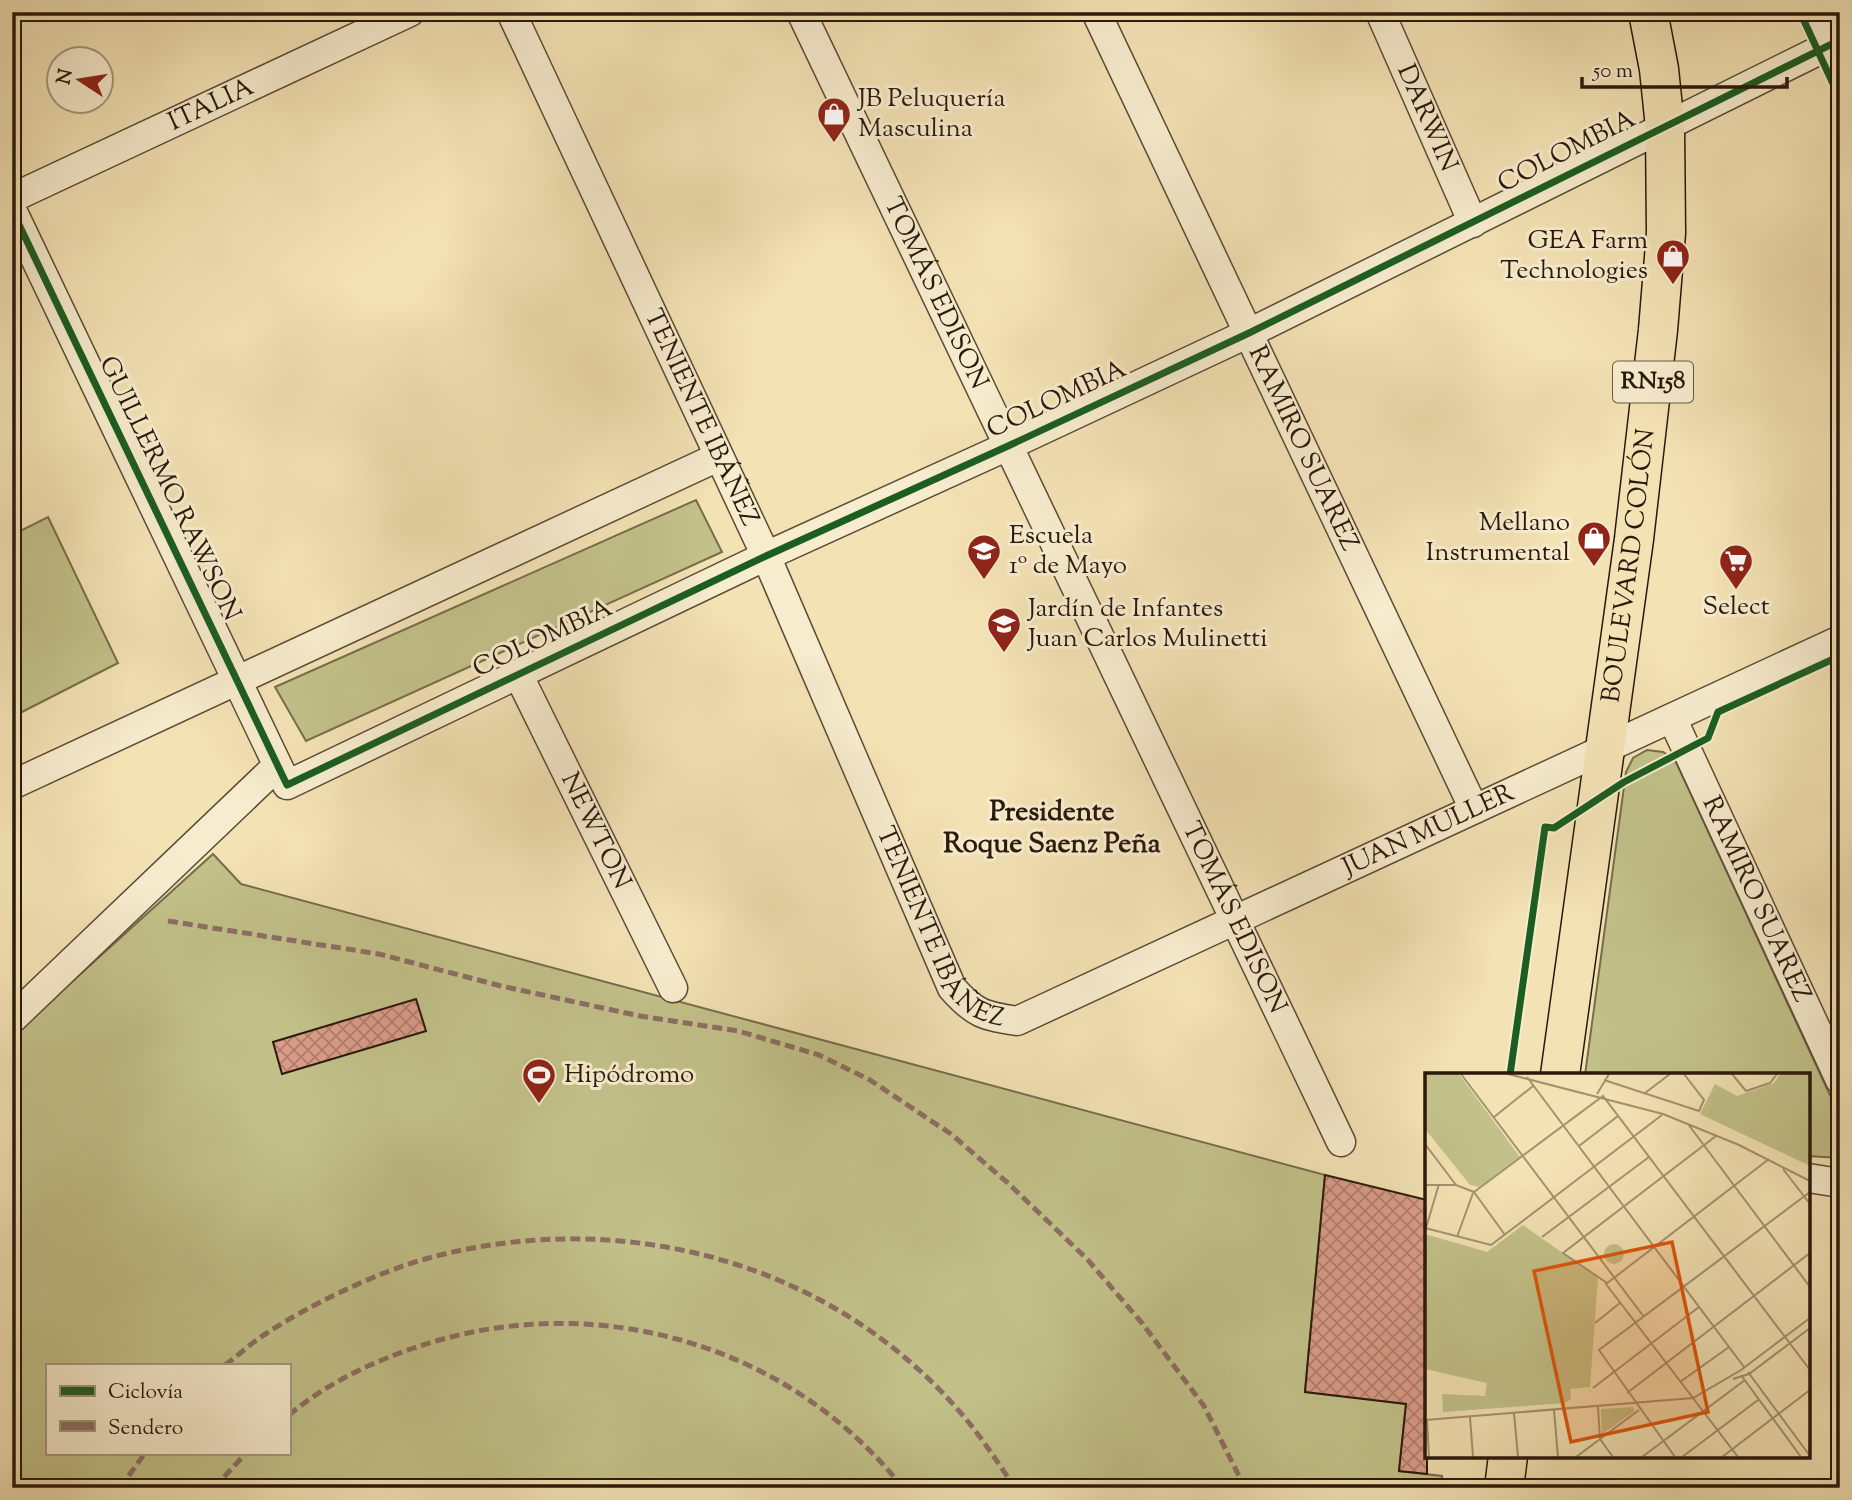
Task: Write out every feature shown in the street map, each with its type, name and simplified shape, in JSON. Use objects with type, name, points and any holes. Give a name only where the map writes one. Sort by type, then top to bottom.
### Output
[{"type":"highway","name":"BOULEVARD COLÓN","points":[[1560,1073],[1634,539],[1658,330],[1666,233],[1665,127],[1659,69],[1648,12]]},
{"type":"highway","points":[[1504,1488],[1508,1458]]},
{"type":"street","name":"ITALIA","points":[[12,198],[410,12]]},
{"type":"street","name":"TENIENTE IBÁÑEZ","points":[[511,12],[766,556],[952,988],[965,1003],[988,1017],[1017,1021]]},
{"type":"street","name":"TOMÁS EDISON","points":[[801,12],[1341,1142]]},
{"type":"street","name":"RAMIRO SUAREZ","points":[[1096,12],[1474,809]]},
{"type":"street","name":"DARWIN","points":[[1380,12],[1473,223]]},
{"type":"street","points":[[1818,12],[1837,48]]},
{"type":"street","name":"COLOMBIA","points":[[12,1019],[282,776],[518,674],[766,556],[1009,446],[1249,333],[1665,127],[1837,48]]},
{"type":"street","name":"GUILLERMO RAWSON","points":[[12,210],[282,776]]},
{"type":"street","points":[[12,785],[718,457]]},
{"type":"street","name":"JUAN MULLER","points":[[1017,1021],[1840,640]]},
{"type":"street","name":"NEWTON","points":[[518,674],[674,988]]},
{"type":"street","name":"RAMIRO SUAREZ","points":[[1672,718],[1840,1080]]},
{"type":"street","points":[[1810,1178],[1840,1183]]},
{"type":"shaded area","points":[[696,500],[722,552],[306,741],[275,687]]},
{"type":"shaded area","points":[[48,517],[118,663],[12,717],[12,535]]},
{"type":"shaded area","points":[[1647,750],[1663,752],[1675,760],[1840,1117],[1840,1158],[1810,1156],[1810,1073],[1585,1073],[1626,772],[1633,758]]},
{"type":"shaded area","name":"Hipódromo","points":[[213,854],[241,884],[1325,1175],[1305,1391],[1406,1404],[1399,1471],[1442,1476],[1441,1488],[12,1488],[12,1036]]},
{"type":"building","points":[[416,999],[426,1031],[282,1074],[273,1042]]},
{"type":"building","points":[[1325,1175],[1425,1200],[1427,1474],[1399,1471],[1406,1404],[1305,1392]]},
{"type":"marked path","points":[[168,921],[379,954],[501,986],[640,1016],[738,1031],[819,1055],[870,1080],[951,1134],[1009,1184],[1087,1259],[1142,1323],[1204,1406],[1245,1488]]},
{"type":"marked path","points":[[226,1364],[284,1322],[323,1301],[365,1281],[425,1259],[496,1244],[568,1239],[639,1243],[709,1256],[776,1279],[840,1311],[899,1352],[952,1403],[977,1433],[1015,1488]]},
{"type":"marked path","points":[[290,1414],[328,1387],[371,1365],[400,1353],[468,1333],[537,1324],[606,1326],[673,1338],[738,1361],[799,1393],[854,1436],[903,1488]]},
{"type":"marked path","points":[[120,1488],[144,1454]]},
{"type":"marked path","points":[[214,1488],[245,1454]]},
{"type":"marked path","points":[[35,1488],[41,1477]]},
{"type":"cycle path","points":[[1800,12],[1840,99]]},
{"type":"cycle path","points":[[12,210],[287,785],[766,556],[1249,333],[1840,40]]},
{"type":"cycle path","points":[[1510,1073],[1545,827],[1554,828],[1624,782],[1708,738],[1718,712],[1840,656]]},
{"type":"place","name":"JB Peluquería Masculina","points":[[834,144]]},
{"type":"place","name":"GEA Farm Technologies","points":[[1673,286]]},
{"type":"place","name":"Mellano Instrumental","points":[[1594,568]]},
{"type":"place","name":"Escuela 1º de Mayo","points":[[984,581]]},
{"type":"place","name":"Select","points":[[1736,591]]},
{"type":"place","name":"Jardín de Infantes Juan Carlos Mulinetti","points":[[1004,654]]},
{"type":"place","name":"Hipódromo","points":[[539,1105]]},
{"type":"district","name":"Presidente Roque Saenz Peña","points":[[1052,829]]}]
